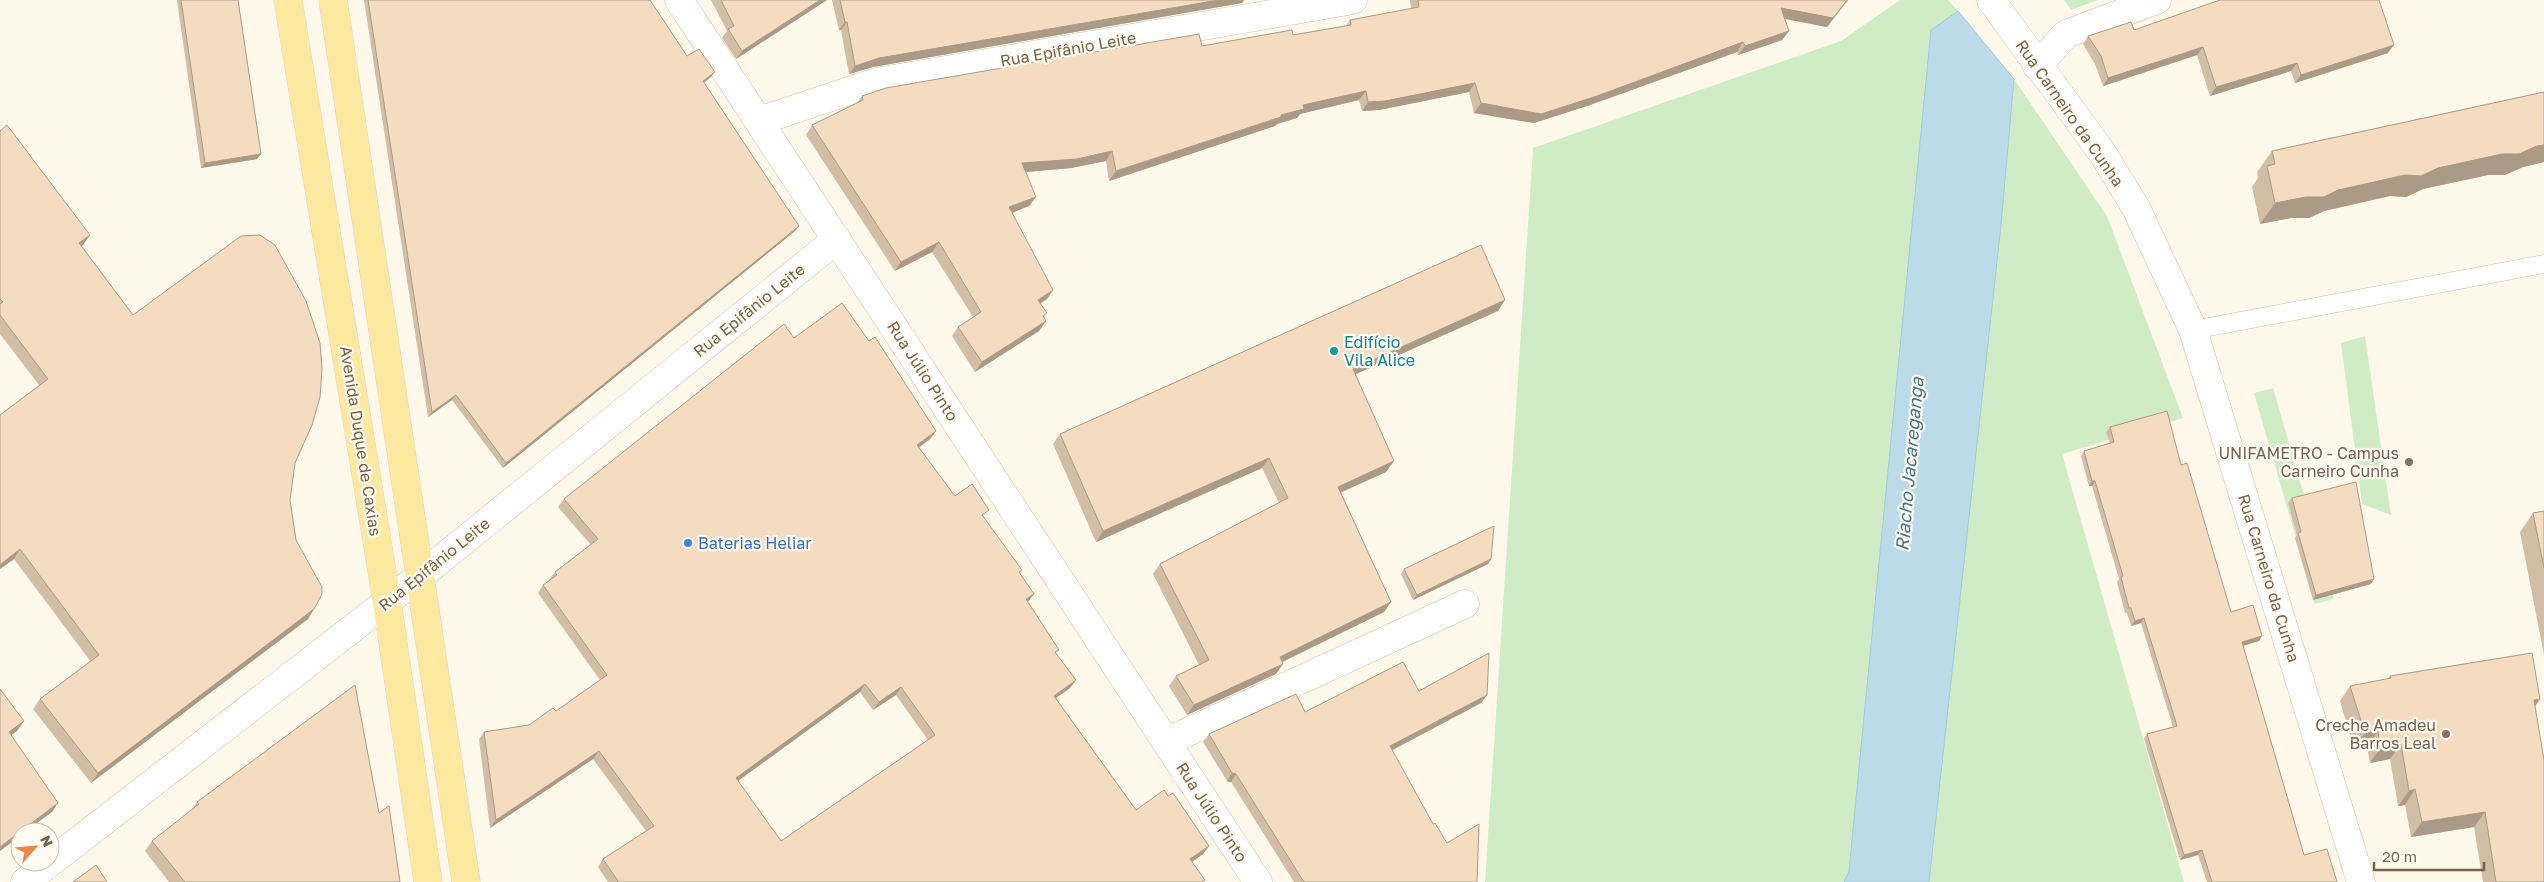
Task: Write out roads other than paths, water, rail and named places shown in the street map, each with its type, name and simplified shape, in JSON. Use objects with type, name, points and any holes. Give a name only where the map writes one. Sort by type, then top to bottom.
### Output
[{"type":"main road","name":"Avenida Duque de Caxias","points":[[288,0],[387,602],[428,882]]},
{"type":"main road","points":[[333,0],[466,882]]},
{"type":"street","name":"Rua Júlio Pinto","points":[[679,0],[837,239],[1177,737],[1258,882]]},
{"type":"street","name":"Rua Epifânio Leite","points":[[759,121],[876,82],[1289,5],[1353,0]]},
{"type":"street","name":"Rua Carneiro da Cunha","points":[[1991,0],[2037,66],[2103,154],[2136,208],[2194,330],[2361,882]]},
{"type":"street","points":[[2037,66],[2066,34],[2158,0]]},
{"type":"street","name":"Rua Epifânio Leite","points":[[25,882],[419,577],[837,239]]},
{"type":"street","points":[[1177,737],[1465,604]]},
{"type":"lane","points":[[2194,330],[2544,264]]},
{"type":"water","name":"Riacho Jacareganga","points":[[1958,11],[2014,79],[2001,225],[1929,882],[1844,882],[1849,871],[1931,30]]},
{"type":"place","name":"Edifício Vila Alice","points":[[1334,351]]},
{"type":"place","name":"UNIFAMETRO - Campus Carneiro Cunha","points":[[2409,462]]},
{"type":"place","name":"Baterias Heliar","points":[[688,543]]},
{"type":"place","name":"Creche Amadeu Barros Leal","points":[[2446,734]]}]
